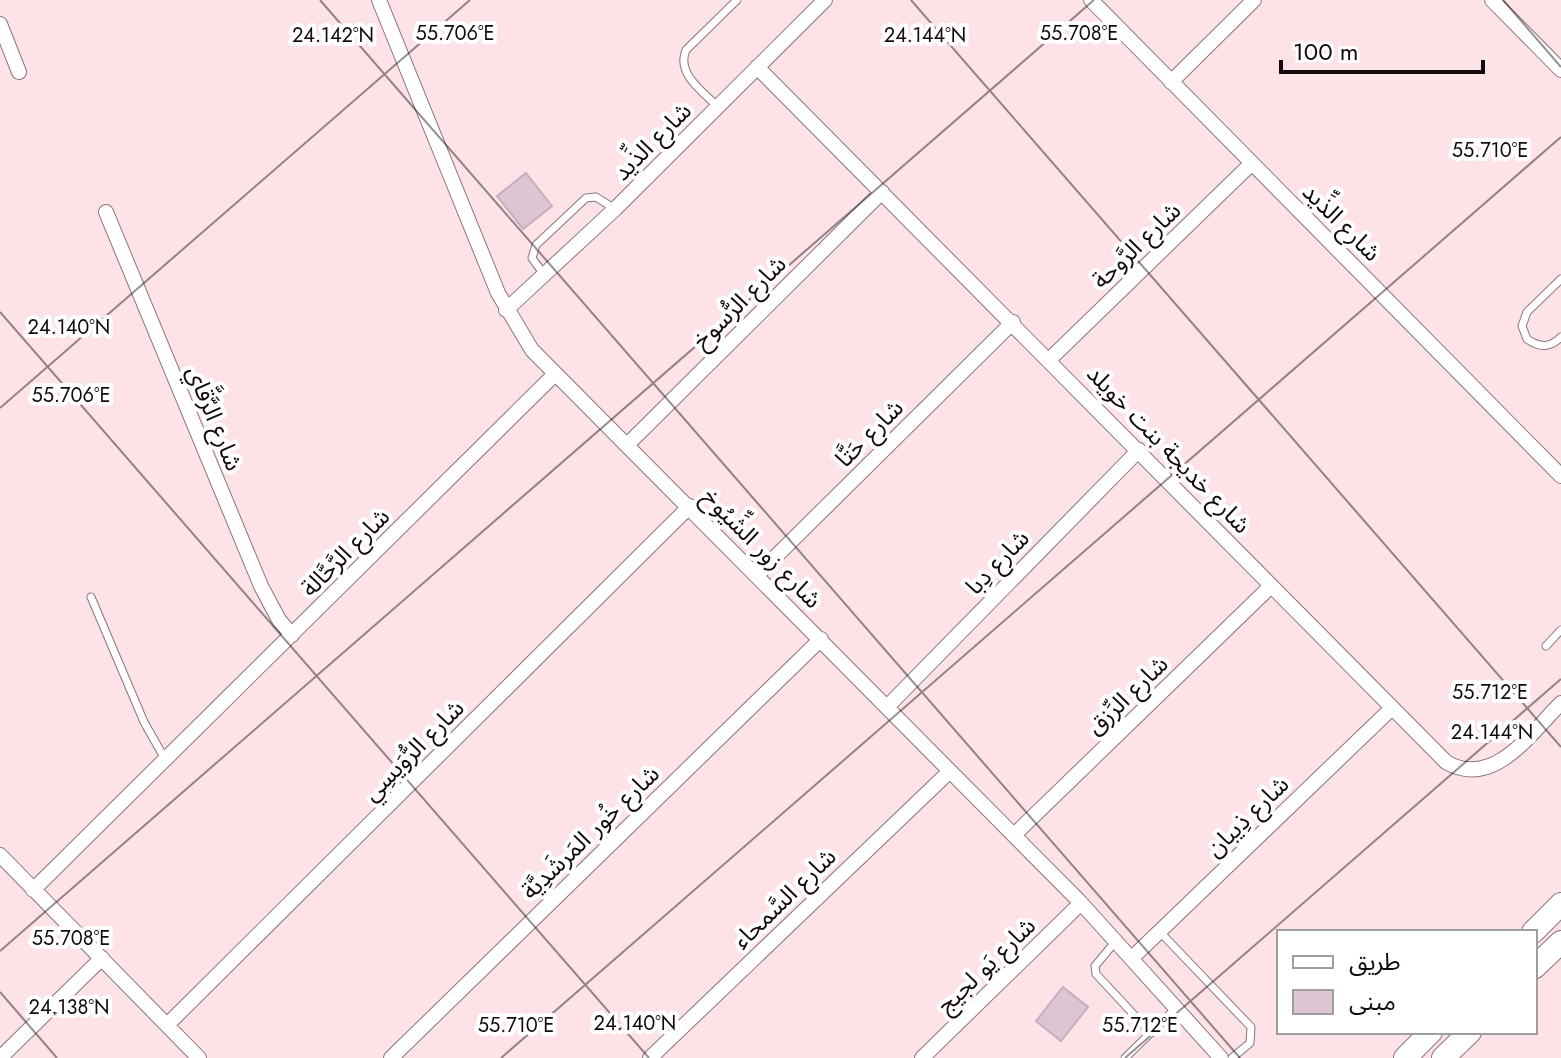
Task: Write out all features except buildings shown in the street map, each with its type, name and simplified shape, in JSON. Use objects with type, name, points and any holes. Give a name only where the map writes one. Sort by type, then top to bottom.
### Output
[{"type":"main road","points":[[1535,930],[1561,904]]},
{"type":"main road","points":[[1537,965],[1561,942]]},
{"type":"main road","points":[[1405,1058],[1429,1034]]},
{"type":"main road","points":[[1443,1058],[1468,1034]]},
{"type":"street","name":"شارع زور الشِّيُوخ","points":[[379,0],[506,310],[532,350],[1081,903],[1221,1058]]},
{"type":"street","name":"شارع الذِّيد","points":[[506,310],[615,209],[825,0]]},
{"type":"street","name":"شارع الذِّيد","points":[[1091,0],[1558,467]]},
{"type":"street","points":[[1171,82],[1254,0]]},
{"type":"street","points":[[1492,0],[1561,70]]},
{"type":"street","points":[[0,24],[19,72]]},
{"type":"street","name":"شارع خديجة بنت خويلد","points":[[757,67],[1050,359],[1446,762],[1461,770],[1485,769],[1506,757],[1561,703]]},
{"type":"street","name":"شارع الرَّوحة","points":[[1050,359],[1252,163]]},
{"type":"street","name":"شارع الرُّسوخ","points":[[628,444],[882,192]]},
{"type":"street","name":"شارع الرَّقَّاي","points":[[106,212],[261,586],[279,620],[292,635]]},
{"type":"street","name":"شارع حَتَّا","points":[[757,575],[1013,322]]},
{"type":"street","name":"شارع الرَّحَّالة","points":[[33,890],[167,761],[555,374]]},
{"type":"street","name":"شارع دِبا","points":[[888,706],[1139,450]]},
{"type":"street","name":"شارع الرُّوَيسِي","points":[[167,1025],[690,506]]},
{"type":"street","name":"شارع الرِّزق","points":[[1014,835],[1271,586]]},
{"type":"street","name":"شارع خُور المَرشَدِيَّة","points":[[391,1058],[821,639]]},
{"type":"street","name":"شارع ذِيبان","points":[[1133,957],[1392,708]]},
{"type":"street","name":"شارع السَّمحاء","points":[[650,1058],[950,771]]},
{"type":"street","points":[[0,855],[199,1058]]},
{"type":"street","name":"شارع يَو لجيج","points":[[922,1058],[1081,903]]},
{"type":"street","points":[[0,1058],[102,958]]},
{"type":"lane","points":[[717,106],[687,75],[682,60],[686,50],[737,0]]},
{"type":"lane","points":[[545,276],[532,258],[536,245],[586,198],[596,197],[615,209]]},
{"type":"lane","points":[[1561,279],[1527,312],[1522,326],[1527,339],[1540,346],[1555,343],[1561,337]]},
{"type":"lane","points":[[91,597],[149,732],[167,761]]},
{"type":"lane","points":[[1546,646],[1561,630]]},
{"type":"lane","points":[[1159,931],[1251,1027],[1250,1043],[1232,1058]]},
{"type":"lane","points":[[1117,941],[1095,966],[1096,974],[1151,1033]]},
{"type":"lane","points":[[1125,1058],[1178,1007]]}]
